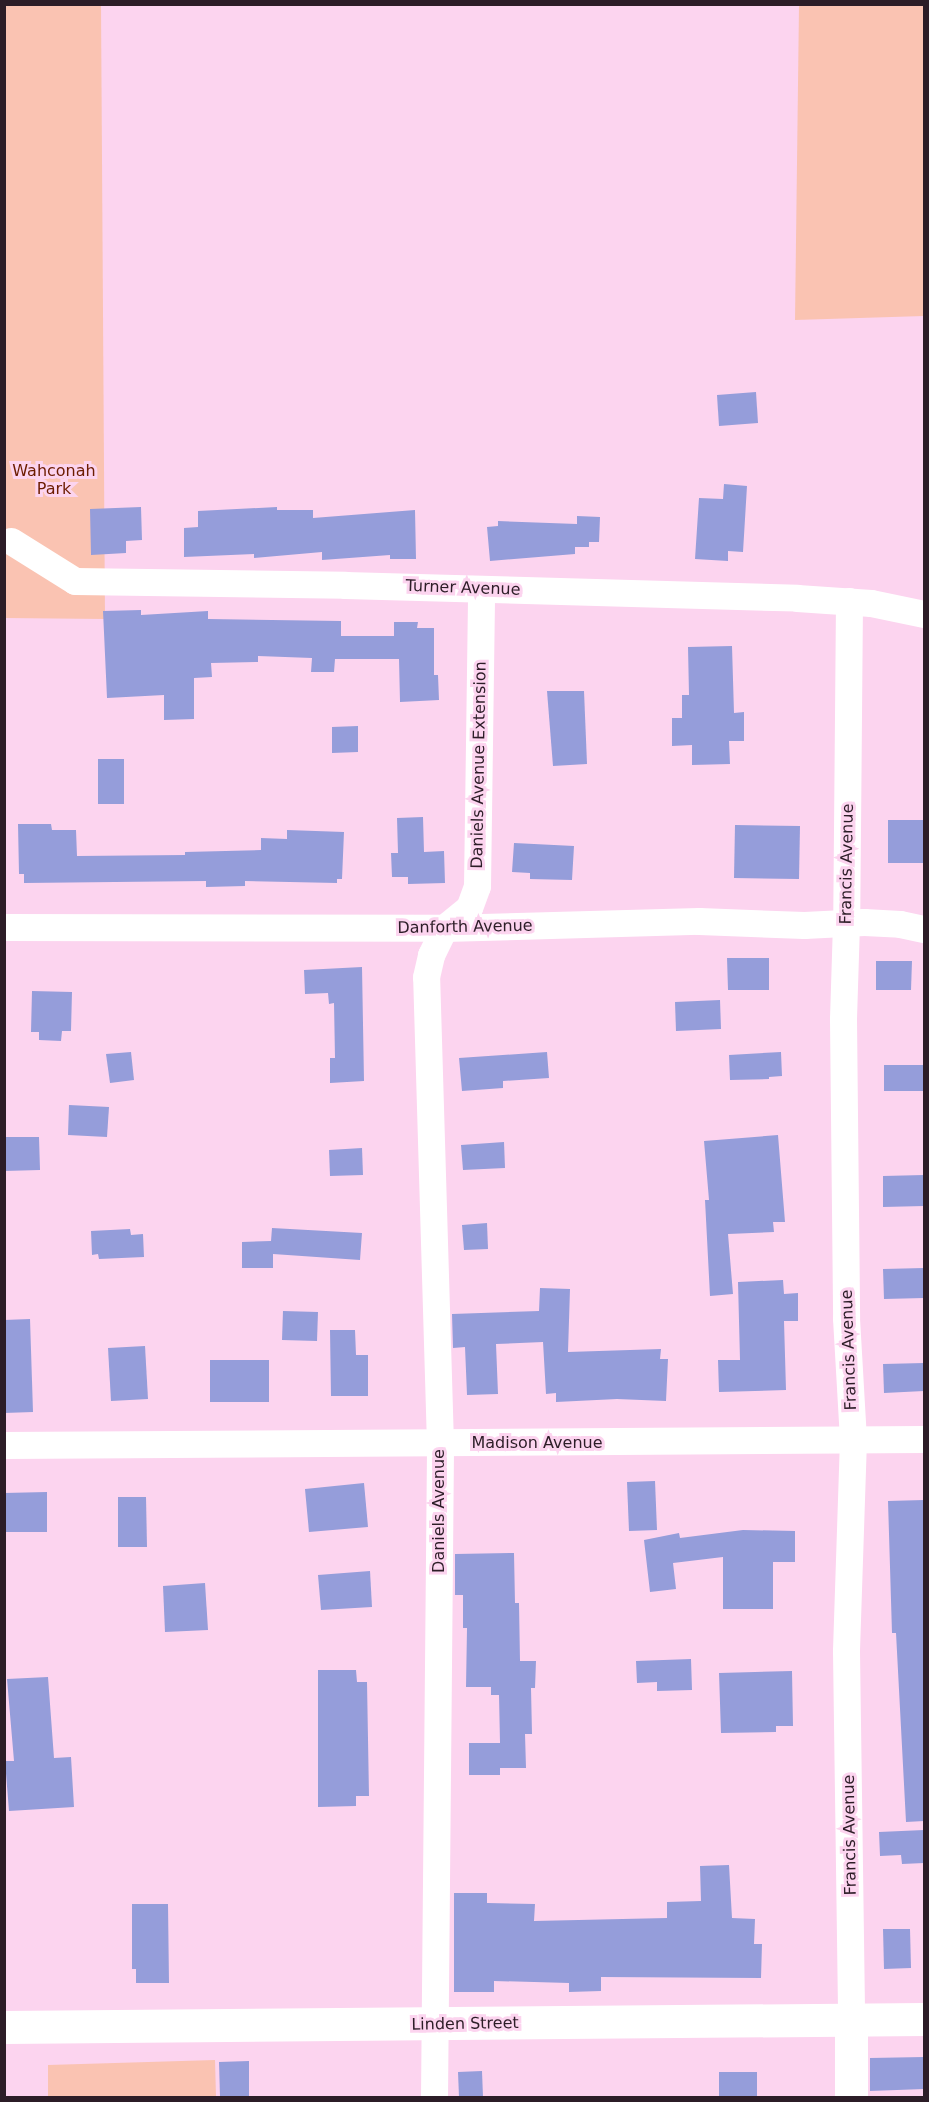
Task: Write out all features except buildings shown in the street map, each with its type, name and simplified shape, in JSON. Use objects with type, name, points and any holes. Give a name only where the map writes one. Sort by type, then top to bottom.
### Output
[{"type":"street","name":"Turner Avenue","points":[[11,542],[75,580],[481,589],[849,602],[924,614]]},
{"type":"street","name":"Daniels Avenue Extension","points":[[444,928],[469,908],[477,886],[481,589]]},
{"type":"street","name":"Francis Avenue","points":[[849,602],[843,1019],[846,1318],[853,1438],[846,1652],[851,2097]]},
{"type":"street","name":"Danforth Avenue","points":[[4,927],[444,928],[699,921],[804,925],[900,924],[924,929]]},
{"type":"street","name":"Daniels Avenue","points":[[434,2097],[440,1444],[426,977],[431,955],[444,928]]},
{"type":"street","name":"Madison Avenue","points":[[4,1446],[924,1439]]},
{"type":"street","name":"Linden Street","points":[[4,2027],[924,2019]]},
{"type":"green space","name":"Wahconah Park","points":[[5,5],[101,5],[105,619],[5,618]]},
{"type":"green space","points":[[799,5],[924,5],[924,316],[795,320]]},
{"type":"green space","points":[[215,2060],[216,2097],[48,2097],[48,2065]]}]
